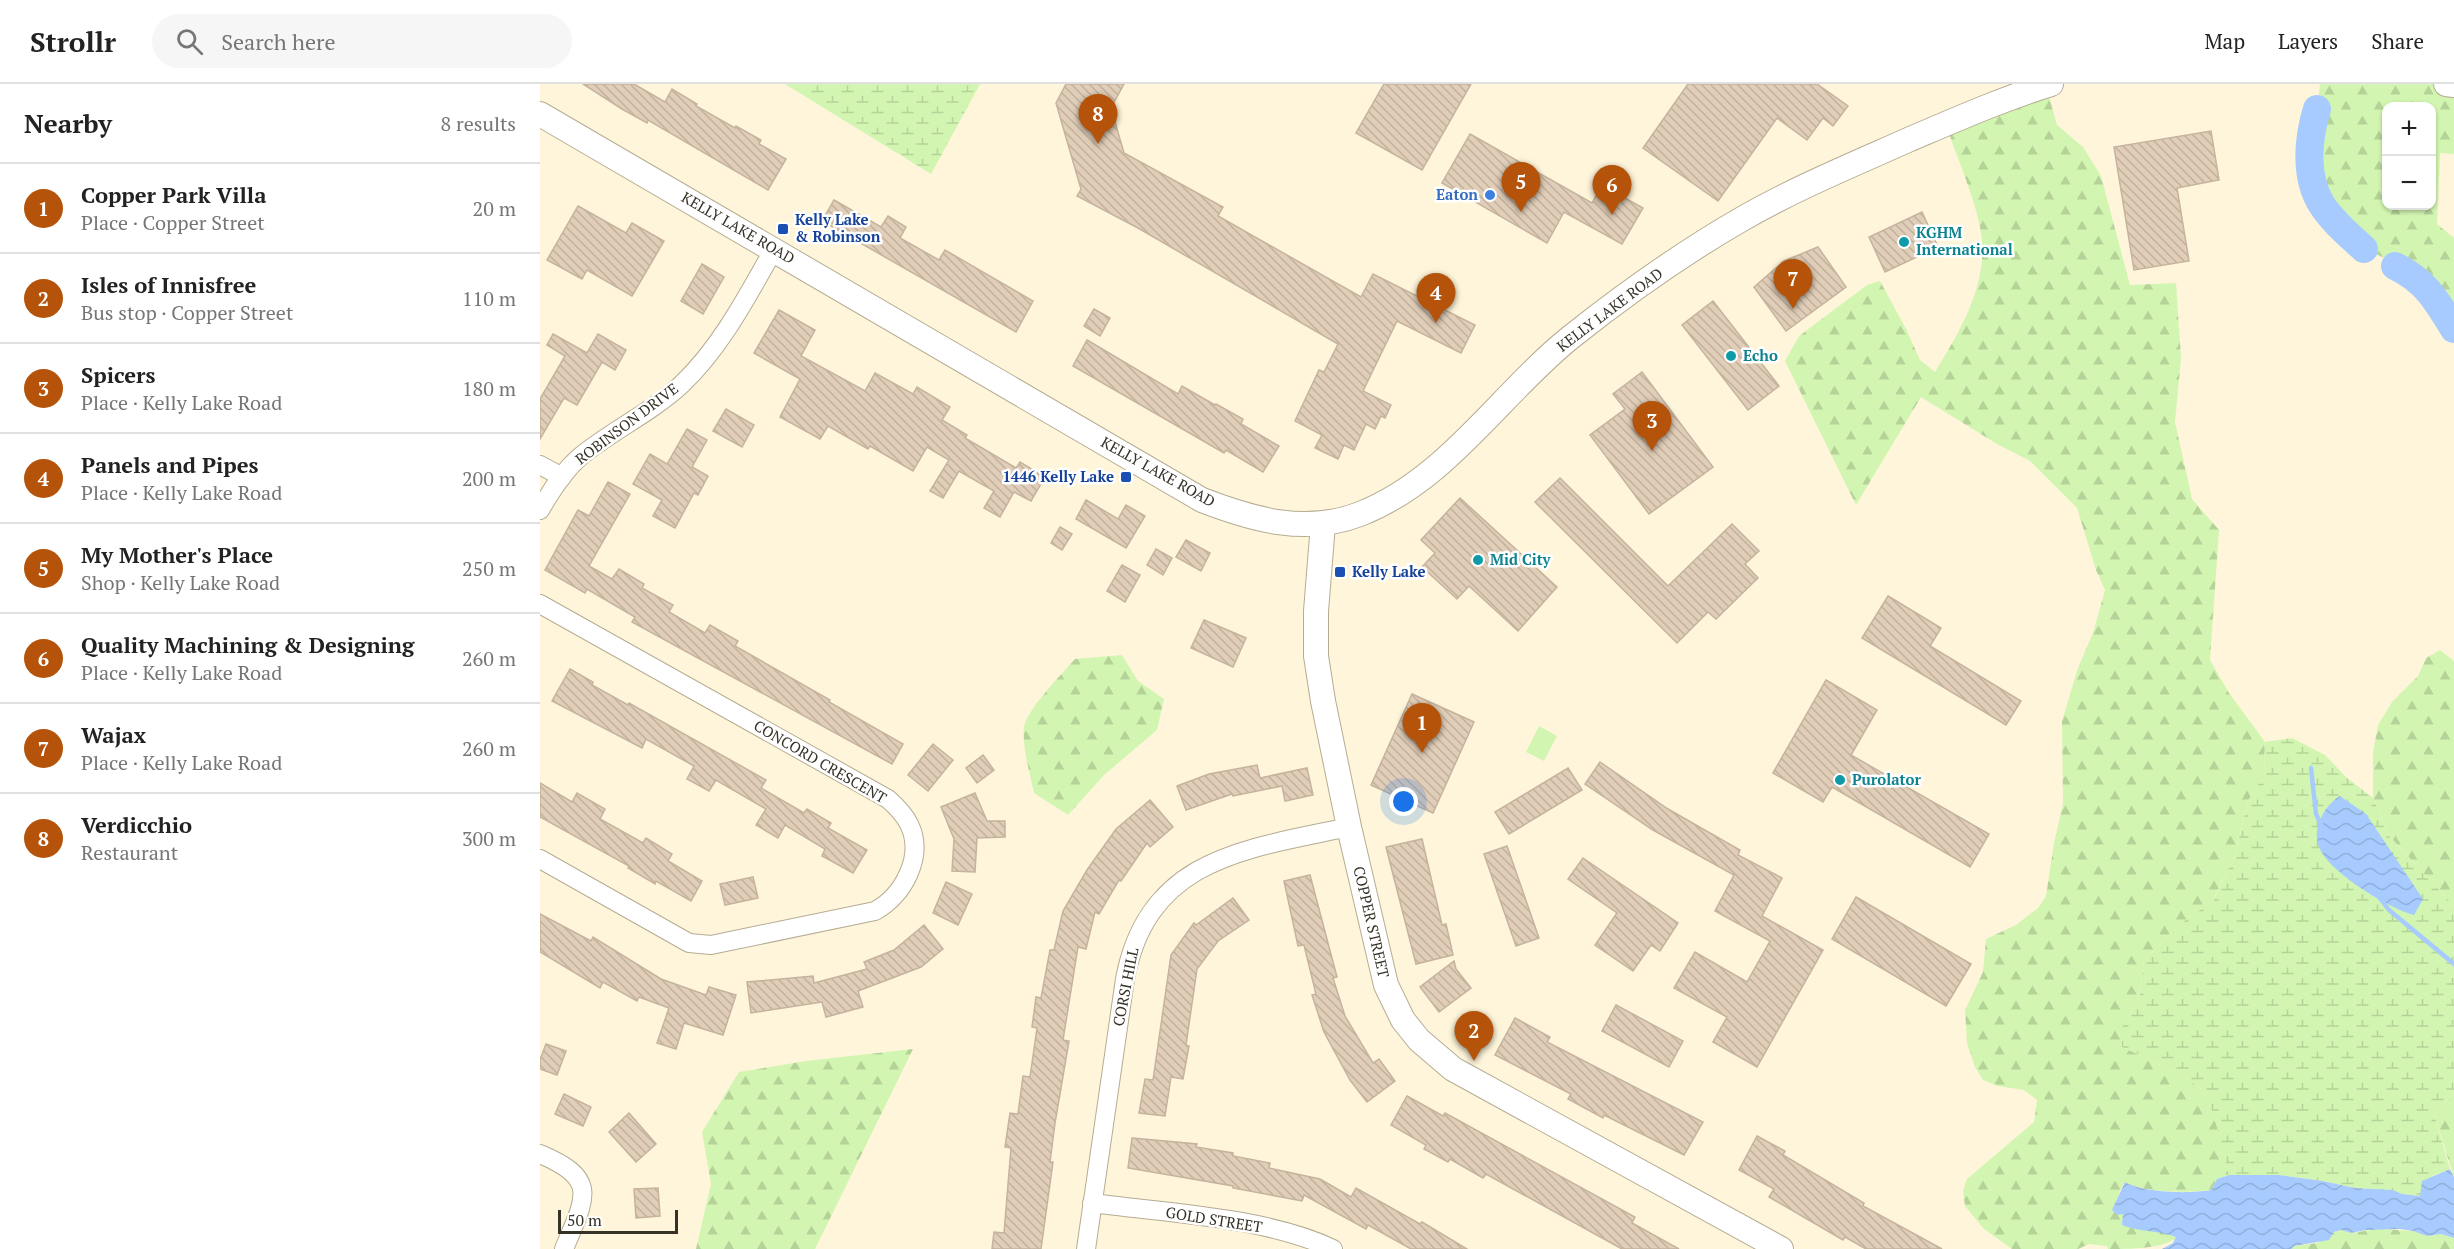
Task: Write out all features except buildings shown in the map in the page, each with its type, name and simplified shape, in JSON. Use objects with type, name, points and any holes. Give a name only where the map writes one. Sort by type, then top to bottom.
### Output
[{"type":"street","name":"KELLY LAKE ROAD","points":[[540,114],[1202,500],[1243,516],[1287,525],[1323,524],[1360,514],[1410,489],[1435,468],[1538,365],[1571,337],[1688,252],[1743,219],[1812,182],[2012,97],[2051,84]]},
{"type":"street","points":[[2446,84],[2454,85]]},
{"type":"street","name":"ROBINSON DRIVE","points":[[540,510],[562,477],[579,457],[662,401],[699,366],[725,331],[774,249]]},
{"type":"street","points":[[540,465],[562,477]]},
{"type":"street","name":"COPPER STREET","points":[[1323,524],[1316,611],[1316,656],[1349,827],[1381,971],[1403,1020],[1437,1057],[1468,1077],[1781,1249]]},
{"type":"street","name":"CONCORD CRESCENT","points":[[540,604],[888,799],[910,825],[915,850],[904,883],[886,905],[875,911],[711,945],[689,943],[540,859]]},
{"type":"street","name":"CORSI HILL","points":[[1086,1249],[1125,979],[1132,948],[1146,920],[1176,885],[1216,860],[1244,850],[1349,827]]},
{"type":"street","points":[[540,1154],[570,1168],[581,1184],[584,1196],[564,1249]]},
{"type":"street","name":"GOLD STREET","points":[[1092,1203],[1256,1225],[1307,1239],[1333,1249]]},
{"type":"green space","points":[[785,84],[980,84],[931,174]]},
{"type":"green space","points":[[2320,84],[2434,84],[2454,87],[2454,154],[2440,153],[2437,224],[2454,238],[2454,327],[2433,291],[2414,274],[2365,248],[2340,225],[2322,203],[2311,164],[2310,136],[2317,112]]},
{"type":"green space","points":[[2046,86],[2057,125],[2083,147],[2101,176],[2130,285],[2176,283],[2181,358],[2175,422],[2192,499],[2219,530],[2210,660],[2229,693],[2265,742],[2264,775],[2248,801],[2235,855],[2212,902],[2183,922],[2144,960],[2139,1000],[2122,1027],[2122,1047],[2178,1074],[2203,1091],[2215,1120],[2229,1175],[2217,1179],[2211,1190],[2202,1191],[2155,1190],[2133,1186],[2125,1182],[2113,1210],[2123,1214],[2129,1228],[2155,1230],[2177,1237],[2164,1244],[2136,1248],[2108,1249],[2107,1246],[2089,1244],[2078,1249],[2012,1249],[1984,1229],[1965,1206],[1963,1191],[1967,1179],[2034,1122],[2037,1100],[2024,1090],[1998,1086],[1983,1080],[1975,1067],[1967,1043],[1965,1010],[1983,972],[1986,939],[2016,925],[2038,908],[2046,896],[2063,804],[2062,721],[2078,668],[2093,633],[2105,590],[2096,570],[2077,508],[2030,461],[1997,444],[1921,397],[1856,505],[1785,361],[1799,336],[1867,285],[1880,281],[1920,360],[1935,372],[1969,309],[1980,275],[1982,258],[1982,240],[1977,213],[1946,125]]},
{"type":"green space","points":[[2440,650],[2454,661],[2454,906],[2390,837],[2373,798],[2373,753],[2378,725],[2392,702],[2418,676],[2426,658]]},
{"type":"green space","points":[[1122,655],[1138,681],[1164,699],[1157,730],[1104,775],[1068,815],[1034,793],[1024,743],[1024,727],[1031,711],[1075,659]]},
{"type":"green space","points":[[1539,726],[1557,736],[1544,761],[1526,752]]},
{"type":"green space","points":[[2292,738],[2325,755],[2346,777],[2373,798],[2390,837],[2454,906],[2454,1094],[2434,1114],[2450,1169],[2432,1176],[2420,1196],[2402,1194],[2393,1190],[2355,1188],[2279,1175],[2229,1175],[2215,1120],[2203,1091],[2178,1074],[2122,1047],[2122,1027],[2139,1000],[2144,960],[2183,922],[2213,901],[2235,855],[2248,801],[2264,775],[2265,742]]},
{"type":"green space","points":[[913,1049],[815,1249],[696,1249],[711,1184],[702,1132],[739,1072],[806,1061]]},
{"type":"green space","points":[[2454,1094],[2454,1177],[2434,1114]]},
{"type":"green space","points":[[2378,1229],[2413,1231],[2427,1236],[2441,1234],[2454,1238],[2454,1249],[2292,1249],[2293,1246],[2317,1243],[2341,1230],[2351,1233]]},
{"type":"water","points":[[2340,796],[2366,814],[2423,899],[2414,915],[2390,905],[2359,887],[2332,865],[2323,854],[2317,837],[2319,823],[2325,810]]},
{"type":"water","points":[[2450,1169],[2454,1177],[2454,1238],[2441,1234],[2427,1236],[2400,1229],[2351,1233],[2341,1230],[2334,1232],[2329,1240],[2294,1246],[2292,1249],[2162,1249],[2173,1243],[2176,1237],[2122,1225],[2123,1214],[2117,1215],[2112,1210],[2125,1182],[2133,1186],[2167,1192],[2191,1192],[2211,1190],[2217,1179],[2229,1175],[2279,1175],[2355,1188],[2393,1190],[2402,1194],[2420,1196],[2422,1181]]},
{"type":"waterway","points":[[2317,109],[2311,132],[2309,157],[2316,194],[2331,217],[2364,249]]},
{"type":"waterway","points":[[2395,266],[2423,285],[2454,329]]},
{"type":"waterway","points":[[2311,768],[2316,814],[2322,827]]},
{"type":"waterway","points":[[2379,897],[2389,910],[2454,964]]},
{"type":"place","name":"Verdicchio","points":[[1098,144]]},
{"type":"place","name":"Eaton","points":[[1490,195]]},
{"type":"place","name":"My Mother's Place","points":[[1521,212]]},
{"type":"place","name":"Quality Machining & Designing","points":[[1612,215]]},
{"type":"place","name":"Kelly Lake & Robinson","points":[[783,229]]},
{"type":"place","name":"KGHM International","points":[[1904,242]]},
{"type":"place","name":"Wajax","points":[[1793,309]]},
{"type":"place","name":"Panels and Pipes","points":[[1436,323]]},
{"type":"place","name":"Echo","points":[[1731,356]]},
{"type":"place","name":"Spicers","points":[[1652,451]]},
{"type":"place","name":"1446 Kelly Lake","points":[[1126,477]]},
{"type":"place","name":"Mid City","points":[[1478,560]]},
{"type":"place","name":"Kelly Lake","points":[[1340,572]]},
{"type":"place","name":"Copper Park Villa","points":[[1422,753]]},
{"type":"place","name":"Purolator","points":[[1840,780]]},
{"type":"place","name":"Isles of Innisfree","points":[[1474,1061]]}]
